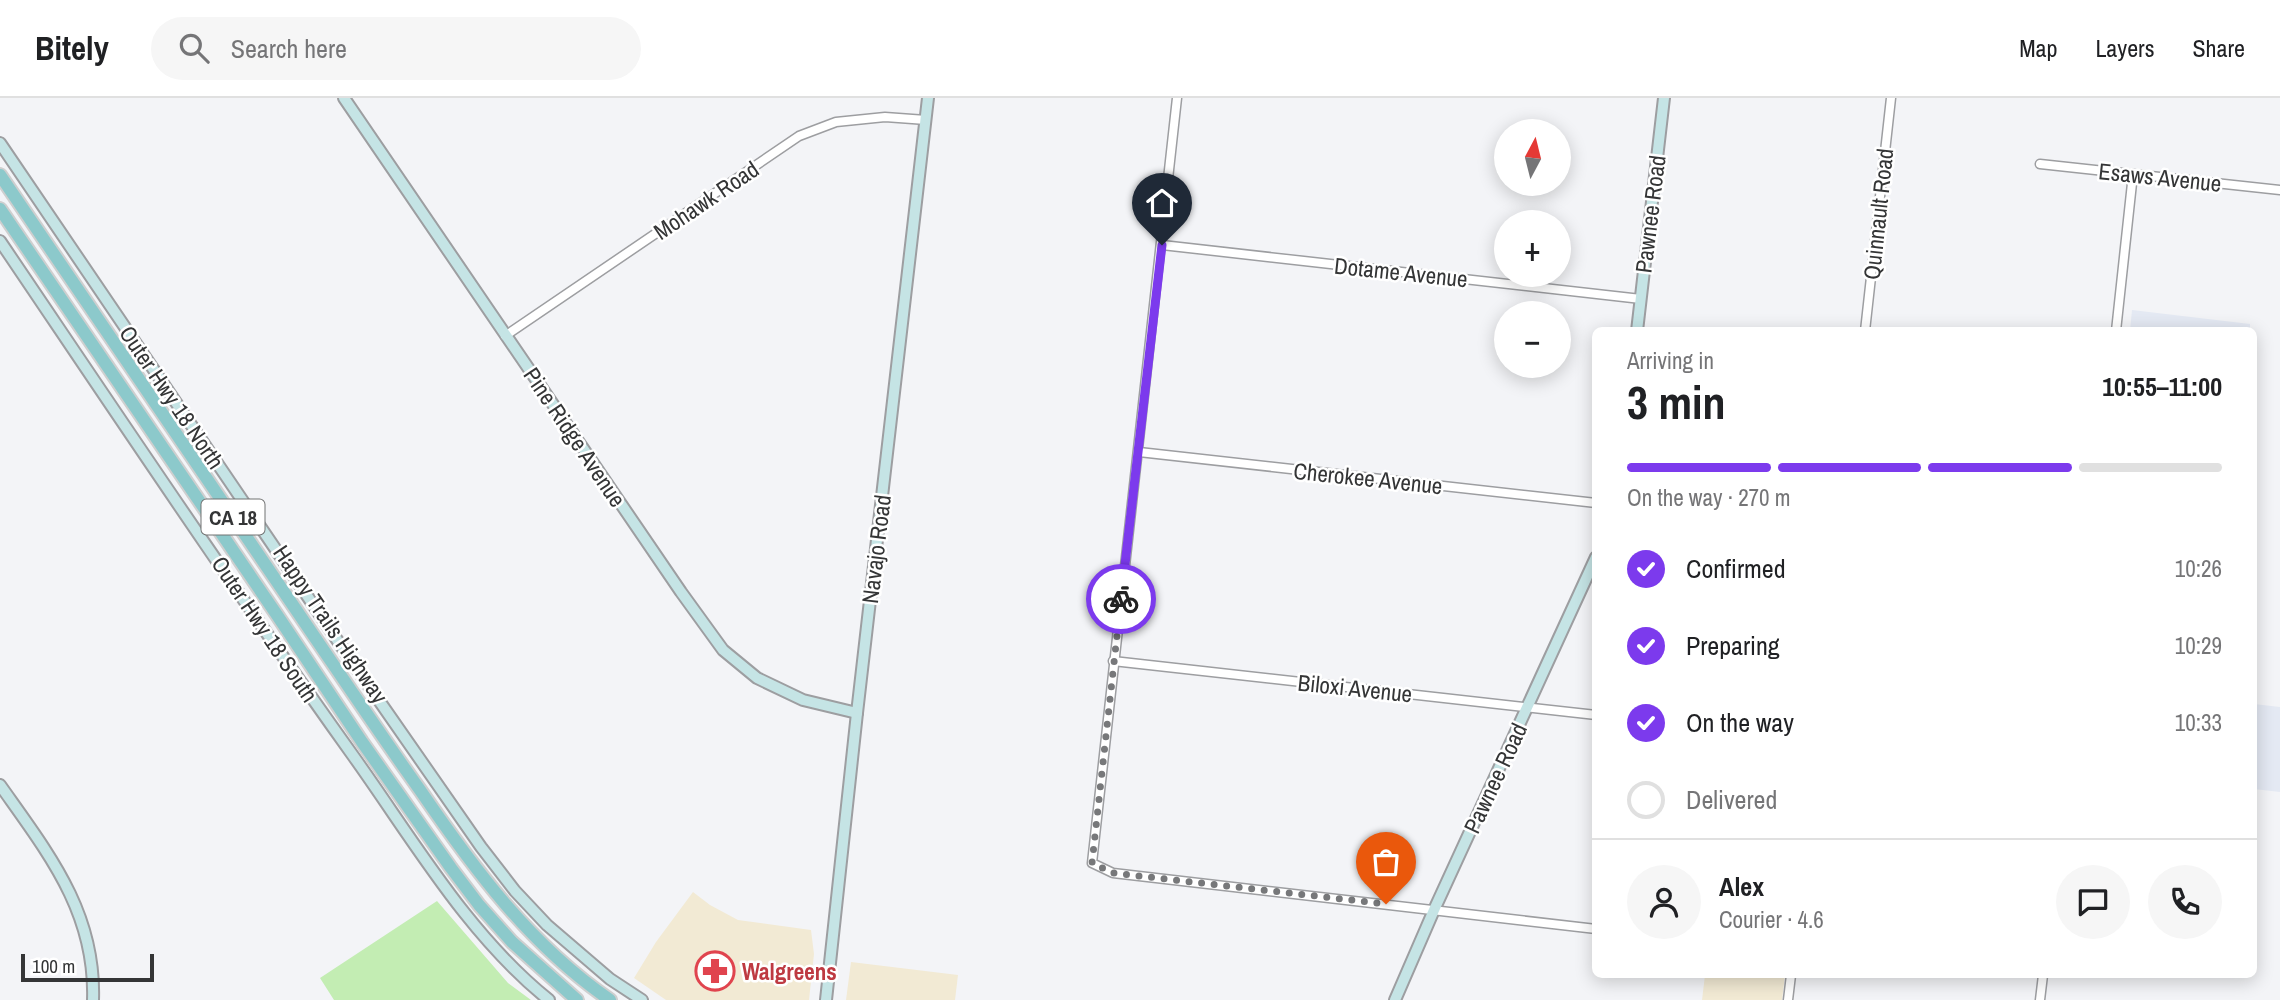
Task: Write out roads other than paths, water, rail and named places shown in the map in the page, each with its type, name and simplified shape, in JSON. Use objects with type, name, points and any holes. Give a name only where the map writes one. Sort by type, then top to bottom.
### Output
[{"type":"main road","name":"Happy Trails Highway","points":[[0,175],[468,859],[500,901],[529,932],[567,967],[610,1000]]},
{"type":"main road","name":"Happy Trails Highway","points":[[0,209],[362,742],[479,905],[512,942],[578,1000]]},
{"type":"street","name":"Pine Ridge Avenue","points":[[344,98],[723,650],[757,678],[803,701],[857,713]]},
{"type":"street","name":"Navajo Road","points":[[826,1000],[928,98]]},
{"type":"street","points":[[1177,98],[1092,863],[1113,873],[1592,929]]},
{"type":"street","name":"Pawnee Road","points":[[1638,327],[1664,98]]},
{"type":"street","name":"Quinnault Road","points":[[1865,327],[1891,98]]},
{"type":"street","name":"Mohawk Road","points":[[505,336],[799,136],[836,122],[885,117],[926,120]]},
{"type":"street","name":"Outer Hwy 18 North","points":[[0,143],[481,847],[515,891],[547,925],[601,972],[642,1000]]},
{"type":"street","name":"Esaws Avenue","points":[[2040,164],[2280,190]]},
{"type":"street","points":[[2116,327],[2133,174]]},
{"type":"street","name":"Outer Hwy 18 South","points":[[0,242],[444,887],[520,976],[549,1000]]},
{"type":"street","name":"Dotame Avenue","points":[[1162,245],[1641,299]]},
{"type":"street","name":"Cherokee Avenue","points":[[1139,452],[1592,503]]},
{"type":"street","name":"Pawnee Road","points":[[1395,1000],[1592,566]]},
{"type":"street","name":"Biloxi Avenue","points":[[1113,662],[1592,715]]},
{"type":"street","points":[[0,785],[71,892],[89,942],[93,1000]]},
{"type":"street","points":[[1788,1000],[1791,978]]},
{"type":"street","points":[[2040,1000],[2043,978]]},
{"type":"place","name":"Walgreens","points":[[715,971]]}]
